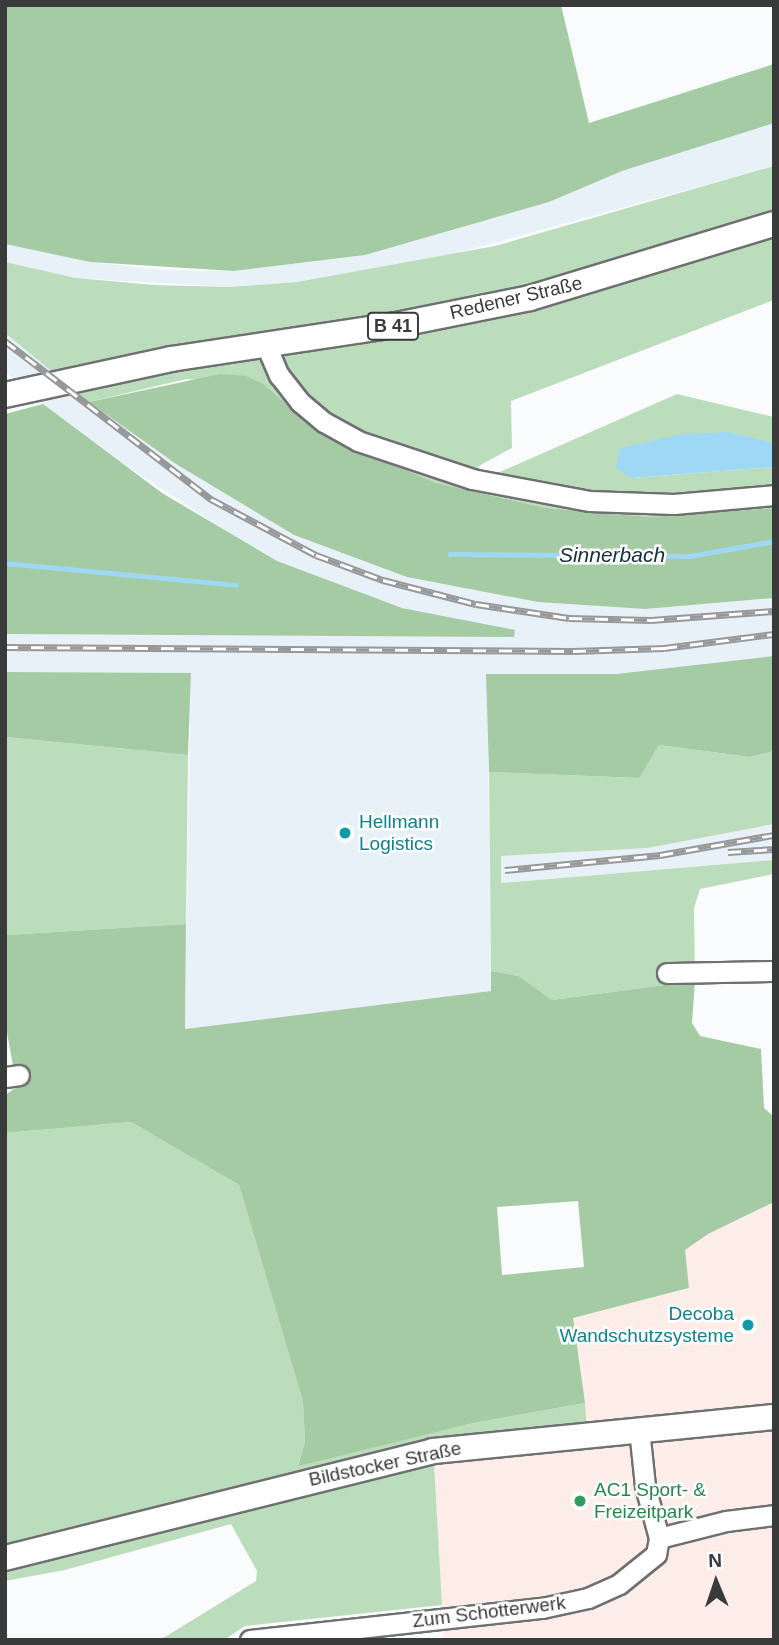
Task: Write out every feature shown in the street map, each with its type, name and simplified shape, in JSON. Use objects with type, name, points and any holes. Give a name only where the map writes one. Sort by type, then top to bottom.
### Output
[{"type":"main road","name":"Redener Straße","points":[[5,395],[159,361],[266,345],[530,298],[774,224]]},
{"type":"main road","name":"Bildstocker Straße","points":[[5,1558],[399,1458],[525,1439],[774,1417]]},
{"type":"street","points":[[266,345],[279,375],[300,402],[324,422],[358,440],[472,479],[590,501],[674,504],[774,495]]},
{"type":"street","points":[[667,974],[774,971]]},
{"type":"street","points":[[639,1429],[645,1486],[659,1538],[726,1521],[774,1515]]},
{"type":"street","name":"Zum Schotterwerk","points":[[250,1640],[505,1613],[588,1598],[643,1567],[656,1554],[659,1538]]},
{"type":"shaded area","points":[[774,123],[774,166],[421,263],[297,282],[229,287],[76,278],[5,262],[5,244],[90,262],[163,270],[234,271],[365,255],[549,202],[622,171]]},
{"type":"shaded area","points":[[5,333],[176,464],[294,535],[407,577],[538,602],[645,609],[774,598],[774,656],[616,674],[487,674],[491,991],[185,1029],[191,674],[5,672],[5,634],[513,637],[515,630],[402,608],[277,561],[226,531],[72,430],[5,371]]},
{"type":"shaded area","points":[[774,824],[774,860],[501,883],[501,856],[648,848]]},
{"type":"shaded area","points":[[774,1202],[774,1640],[444,1640],[434,1463],[588,1447],[573,1318],[689,1289],[685,1250],[708,1234]]},
{"type":"green space","points":[[5,5],[561,5],[589,123],[774,64],[774,123],[622,171],[549,202],[365,255],[234,271],[90,262],[5,244]]},
{"type":"green space","points":[[774,166],[774,300],[511,401],[512,448],[477,467],[493,475],[677,394],[774,417],[774,443],[753,439],[632,478],[774,467],[774,508],[650,517],[546,508],[433,482],[373,460],[317,432],[265,385],[186,379],[89,402],[5,333],[5,262],[76,278],[154,285],[229,287],[297,282],[495,246]]},
{"type":"green space","points":[[220,374],[246,376],[265,385],[317,432],[433,482],[546,508],[650,517],[774,508],[774,598],[645,609],[538,602],[407,577],[294,535],[176,464],[89,402]]},
{"type":"green space","points":[[43,404],[162,493],[277,561],[402,608],[515,630],[514,637],[5,634],[5,414]]},
{"type":"green space","points":[[774,656],[774,751],[750,757],[659,745],[639,778],[489,772],[486,674],[616,674]]},
{"type":"green space","points":[[5,672],[191,673],[188,755],[5,737]]},
{"type":"green space","points":[[5,737],[188,755],[186,924],[5,935]]},
{"type":"green space","points":[[659,745],[750,757],[774,751],[774,824],[648,848],[501,856],[501,883],[774,860],[774,874],[700,889],[694,908],[695,981],[552,1000],[519,976],[491,971],[489,772],[638,778]]},
{"type":"green space","points":[[186,924],[185,1029],[491,991],[491,971],[519,976],[552,1000],[695,981],[692,1023],[700,1036],[761,1049],[764,1108],[774,1117],[774,1202],[708,1234],[685,1250],[689,1288],[573,1318],[585,1403],[474,1423],[298,1466],[305,1442],[303,1402],[239,1185],[131,1122],[5,1133],[5,1095],[17,1087],[5,1022],[5,935]],"holes":[[[578,1201],[584,1267],[502,1275],[497,1207]]]},
{"type":"green space","points":[[131,1122],[239,1185],[303,1402],[305,1442],[298,1465],[474,1423],[585,1403],[588,1447],[434,1463],[442,1605],[245,1626],[224,1640],[160,1640],[256,1581],[257,1571],[231,1524],[65,1570],[5,1581],[5,1133]]},
{"type":"water","points":[[728,432],[774,443],[774,467],[632,478],[616,468],[620,448],[682,434]]},
{"type":"waterway","name":"Sinnerbach","points":[[450,554],[690,556],[774,541]]},
{"type":"waterway","name":"Sinnerbach","points":[[5,563],[236,585]]},
{"type":"railway","points":[[5,341],[211,499],[316,555],[383,580],[476,604],[569,618],[651,620],[774,611]]},
{"type":"railway","points":[[5,647],[573,651],[664,648],[774,634]]},
{"type":"railway","points":[[505,870],[660,855],[774,835]]},
{"type":"railway","points":[[728,852],[774,849]]},
{"type":"place","name":"Hellmann Logistics","points":[[345,833]]},
{"type":"place","name":"Decoba Wandschutzsysteme","points":[[748,1325]]},
{"type":"place","name":"AC1 Sport- & Freizeitpark","points":[[580,1501]]}]
